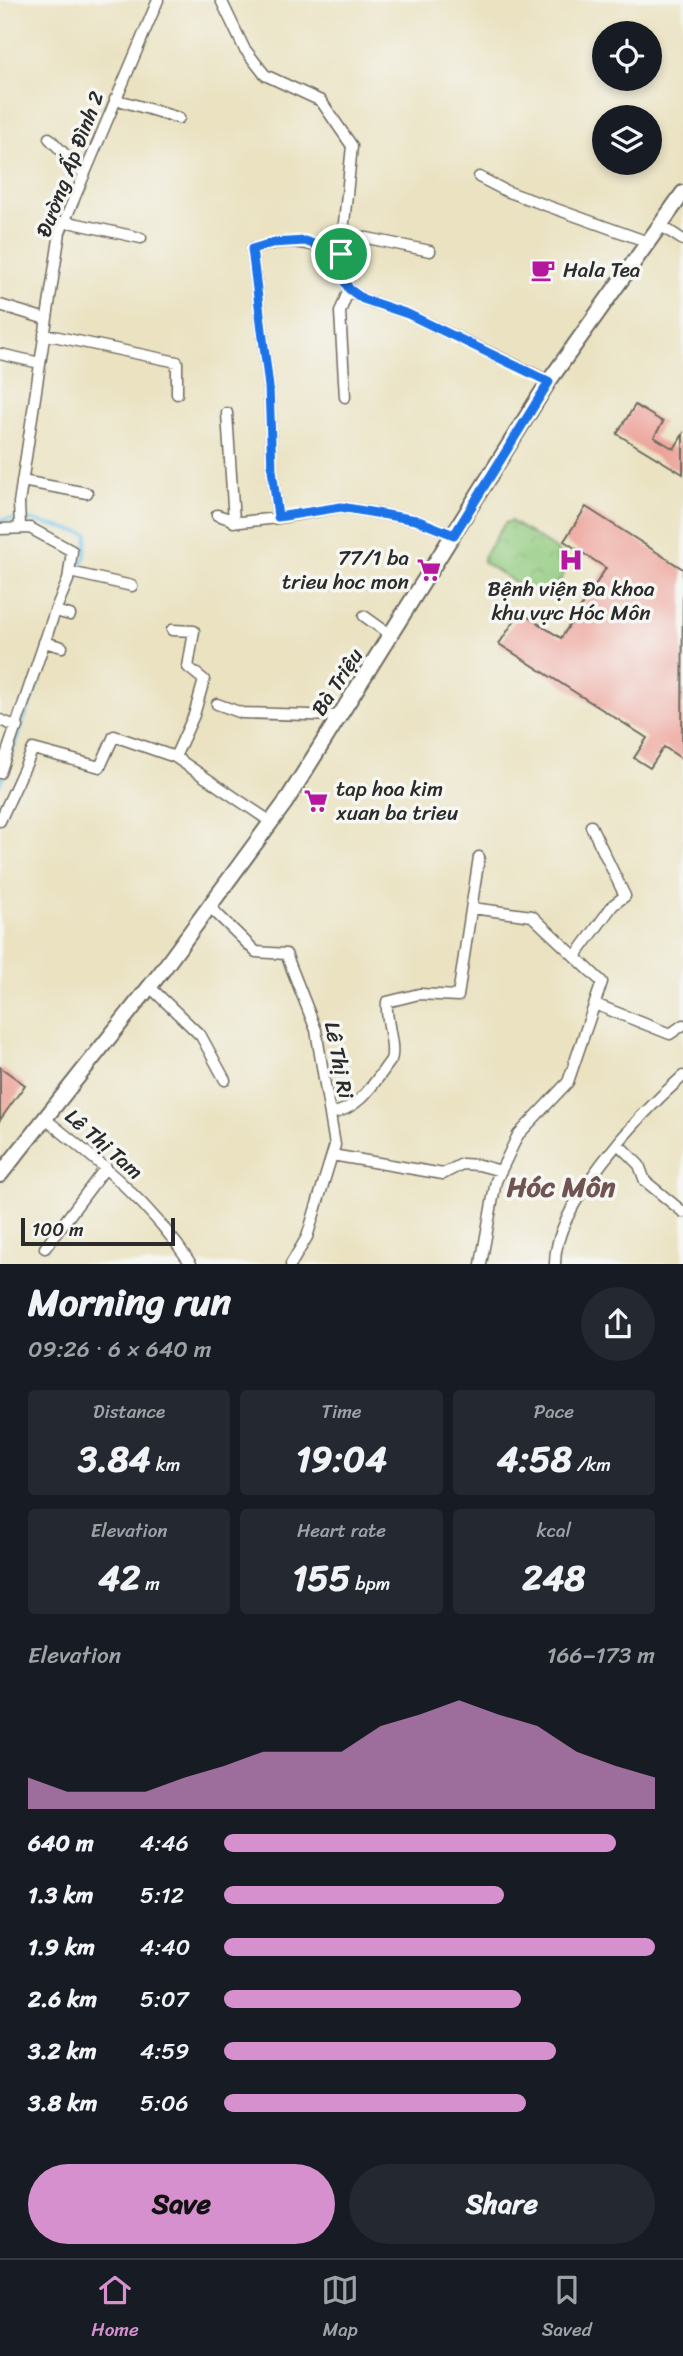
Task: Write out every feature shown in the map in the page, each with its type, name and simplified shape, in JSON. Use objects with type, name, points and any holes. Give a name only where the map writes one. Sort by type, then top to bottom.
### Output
[{"type":"street","name":"Đường Ấp Đình 2","points":[[21,520],[19,503],[22,481],[46,319],[64,221],[158,0]]},
{"type":"street","points":[[221,0],[244,48],[265,75],[321,101],[352,146],[339,271],[349,289],[363,299],[408,314],[549,382]]},
{"type":"street","points":[[115,99],[179,118]]},
{"type":"street","points":[[49,138],[84,174]]},
{"type":"street","points":[[479,177],[506,191],[648,243]]},
{"type":"street","name":"Bà Triệu","points":[[0,1174],[210,907],[271,822],[392,636],[549,382],[683,193]]},
{"type":"street","points":[[64,221],[141,238]]},
{"type":"street","points":[[660,225],[683,240]]},
{"type":"street","points":[[343,233],[430,251]]},
{"type":"street","points":[[278,517],[272,469],[269,387],[252,249],[272,243],[305,241],[341,254]]},
{"type":"street","points":[[345,397],[340,312],[349,289]]},
{"type":"street","points":[[0,305],[46,319]]},
{"type":"street","points":[[44,334],[177,362],[177,394]]},
{"type":"street","points":[[0,354],[40,363]]},
{"type":"street","points":[[227,413],[234,522]]},
{"type":"street","points":[[22,481],[87,493]]},
{"type":"street","points":[[216,515],[234,522],[341,507],[416,520],[454,535]]},
{"type":"street","points":[[0,529],[21,520],[30,528],[72,551],[72,573],[56,612],[53,645],[0,773]]},
{"type":"street","points":[[72,573],[132,586]]},
{"type":"street","points":[[56,612],[70,615]]},
{"type":"street","points":[[363,616],[392,636]]},
{"type":"street","points":[[172,629],[194,632],[188,667],[204,680],[194,715],[175,757]]},
{"type":"street","points":[[217,704],[242,713],[340,716]]},
{"type":"street","points":[[0,720],[18,727]]},
{"type":"street","points":[[0,821],[33,749],[100,767],[114,736],[175,757],[271,822]]},
{"type":"street","points":[[575,957],[613,905],[625,896],[591,826]]},
{"type":"street","points":[[330,1114],[351,1108],[359,1101],[391,1060],[393,1054],[388,1033],[387,1002],[419,994],[458,996],[479,856]]},
{"type":"street","name":"Lê Thị Ri","points":[[210,907],[254,951],[286,954],[316,1030],[335,1145],[307,1237],[291,1264]]},
{"type":"street","points":[[472,908],[532,916],[602,982],[568,1082],[518,1135],[496,1181],[481,1264]]},
{"type":"street","points":[[149,986],[201,1036],[225,1080]]},
{"type":"street","points":[[595,1004],[657,1031],[670,1034],[683,1026]]},
{"type":"street","points":[[555,1264],[563,1232],[586,1182],[650,1106],[683,1076]]},
{"type":"street","name":"Lê Thị Tam","points":[[44,1118],[106,1167],[172,1236],[191,1264]]},
{"type":"street","points":[[619,1145],[639,1165],[645,1181],[683,1212]]},
{"type":"street","points":[[332,1155],[443,1174],[462,1164],[501,1171]]},
{"type":"street","points":[[45,1248],[106,1167]]},
{"type":"green space","points":[[511,521],[557,550],[564,574],[555,588],[530,592],[483,562],[483,557],[505,523]]},
{"type":"building","points":[[635,405],[663,422],[654,437],[674,449],[683,434],[683,474],[617,434]]},
{"type":"building","points":[[586,507],[683,569],[682,759],[664,747],[650,768],[634,758],[647,738],[499,644],[520,612],[561,638],[606,568],[564,541]]},
{"type":"building","points":[[0,1067],[25,1085],[0,1120]]},
{"type":"waterway","points":[[0,520],[22,518],[88,534],[85,557],[0,784]]},
{"type":"place","name":"Hala Tea","points":[[543,270]]},
{"type":"place","name":"Bệnh viện Đa khoa khu vực Hóc Môn","points":[[571,560]]},
{"type":"place","name":"77/1 ba trieu hoc mon","points":[[429,570]]},
{"type":"place","name":"tap hoa kim xuan ba trieu","points":[[316,801]]},
{"type":"district","name":"Hóc Môn","points":[[561,1186]]},
{"type":"route","points":[[305,241],[341,254],[339,271],[349,289],[363,299],[408,314],[549,382],[454,535],[416,520],[341,507],[278,517],[272,469],[269,387],[252,249],[272,243],[305,241]]}]
